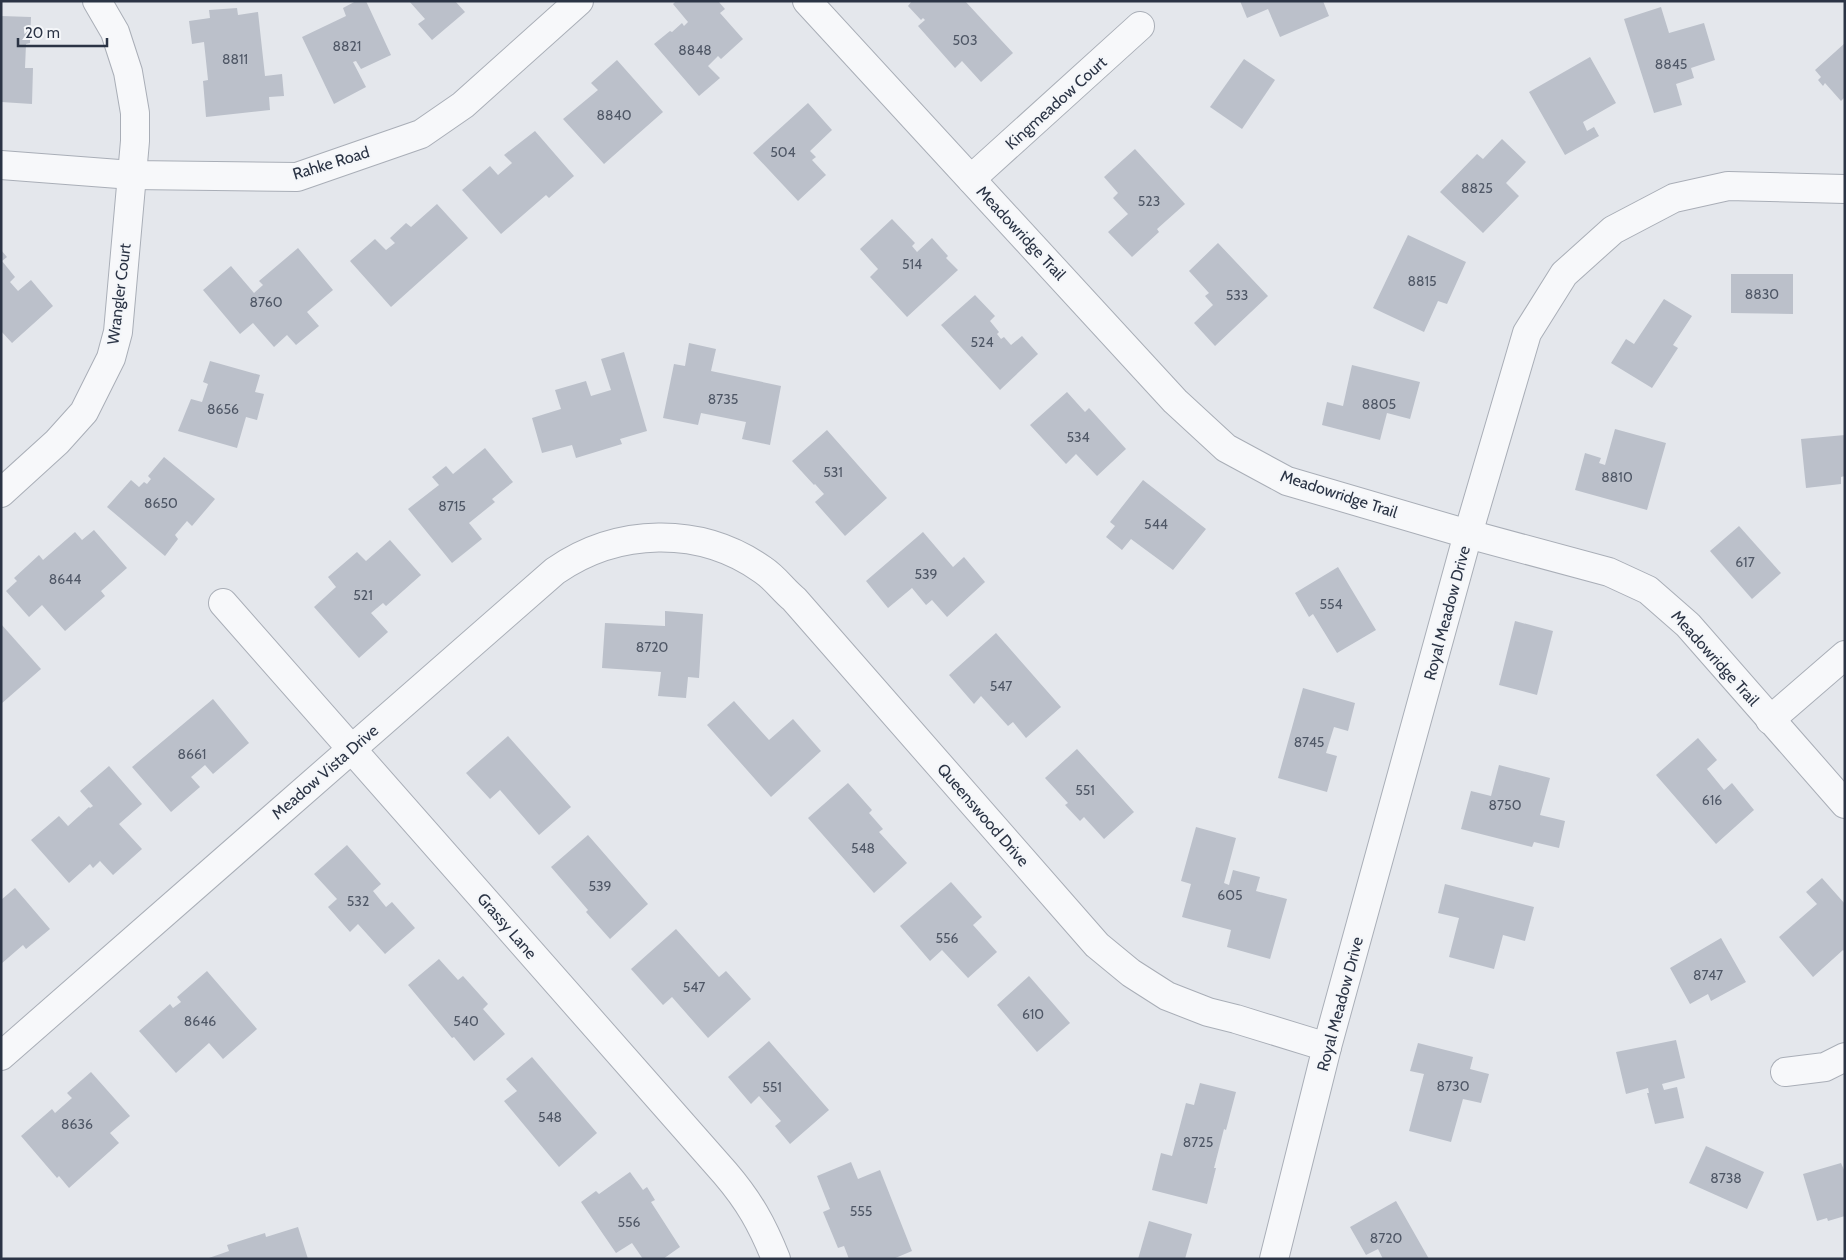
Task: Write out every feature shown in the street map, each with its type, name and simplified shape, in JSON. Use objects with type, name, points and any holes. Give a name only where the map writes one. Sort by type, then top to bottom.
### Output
[{"type":"street","name":"Wrangler Court","points":[[1,493],[57,442],[84,412],[111,358],[118,332],[132,175],[135,113],[132,85],[115,32],[97,1]]},
{"type":"street","name":"Rahke Road","points":[[1,166],[132,175],[297,177],[420,134],[463,105],[579,1]]},
{"type":"street","name":"Meadowridge Trail","points":[[807,1],[1175,401],[1226,448],[1287,481],[1468,534],[1609,572],[1648,590],[1688,624],[1845,804]]},
{"type":"street","name":"Kingmeadow Court","points":[[972,180],[1140,26]]},
{"type":"street","name":"Royal Meadow Drive","points":[[1274,1259],[1327,1047],[1468,534],[1527,333],[1564,274],[1614,230],[1674,198],[1728,186],[1845,189]]},
{"type":"street","name":"Meadow Vista Drive","points":[[1,1056],[547,577],[590,551],[617,542],[645,537],[672,538]]},
{"type":"street","name":"Queenswood Drive","points":[[672,538],[713,545],[726,550],[763,570],[774,579],[794,599],[1097,944],[1131,973],[1168,996],[1194,1007],[1327,1047]]},
{"type":"street","name":"Grassy Lane","points":[[223,603],[742,1194],[764,1229],[776,1259]]},
{"type":"street","points":[[1770,720],[1845,655]]},
{"type":"street","points":[[1785,1072],[1825,1067],[1845,1057]]},
{"type":"building","points":[[356,1],[366,1],[391,55],[361,69],[356,61],[353,62],[366,87],[334,104],[302,37],[346,16],[343,8]]},
{"type":"building","points":[[409,1],[455,1],[465,12],[432,40],[418,24],[425,19]]},
{"type":"building","points":[[676,1],[718,1],[725,9],[720,13],[743,39],[721,59],[718,56],[708,66],[720,78],[699,96],[654,44],[682,23],[684,26],[688,22],[673,4]]},
{"type":"building","points":[[912,1],[965,1],[1013,53],[981,82],[962,61],[955,68],[918,26],[925,20],[923,18],[921,20],[908,6]]},
{"type":"building","points":[[1240,1],[1323,1],[1329,16],[1280,37],[1268,9],[1247,18]]},
{"type":"building","points":[[1661,7],[1669,33],[1704,23],[1715,60],[1691,68],[1694,78],[1676,84],[1682,105],[1654,113],[1624,19]]},
{"type":"building","points":[[237,8],[238,15],[258,12],[265,76],[282,74],[284,96],[269,97],[270,110],[206,117],[203,81],[208,80],[204,42],[192,44],[189,21],[210,18],[209,10]]},
{"type":"building","points":[[1,16],[31,17],[30,43],[26,44],[25,68],[33,68],[32,104],[1,102]]},
{"type":"building","points":[[1845,43],[1845,97],[1841,101],[1825,83],[1823,86],[1818,80],[1821,77],[1815,70]]},
{"type":"building","points":[[1590,57],[1616,103],[1583,122],[1587,131],[1594,127],[1599,136],[1565,155],[1529,92]]},
{"type":"building","points":[[1244,59],[1275,80],[1242,129],[1210,107]]},
{"type":"building","points":[[617,60],[663,112],[604,164],[563,119],[598,90],[591,83]]},
{"type":"building","points":[[808,103],[832,130],[810,151],[816,157],[812,160],[826,175],[798,201],[753,153]]},
{"type":"building","points":[[535,131],[574,176],[549,198],[546,195],[501,234],[462,190],[490,166],[498,175],[512,163],[504,155]]},
{"type":"building","points":[[1502,139],[1526,162],[1506,183],[1519,196],[1483,233],[1440,192],[1477,154],[1483,159]]},
{"type":"building","points":[[1135,149],[1185,204],[1157,229],[1159,232],[1132,257],[1108,232],[1128,214],[1113,198],[1118,193],[1104,177]]},
{"type":"building","points":[[437,204],[468,238],[391,307],[350,261],[375,239],[386,250],[395,243],[390,238],[406,223],[411,227]]},
{"type":"building","points":[[892,219],[915,243],[912,246],[917,252],[932,238],[948,256],[946,258],[958,270],[907,317],[870,277],[878,269],[860,249]]},
{"type":"building","points":[[1408,235],[1466,262],[1447,304],[1438,301],[1424,332],[1373,308]]},
{"type":"building","points":[[1218,243],[1268,296],[1215,346],[1194,323],[1213,305],[1205,296],[1209,293],[1189,271]]},
{"type":"building","points":[[298,248],[333,290],[307,312],[319,326],[296,345],[287,335],[274,347],[253,323],[240,334],[203,290],[231,266],[254,293],[263,285],[259,281]]},
{"type":"building","points":[[1,250],[7,257],[2,261],[15,277],[10,282],[18,291],[31,280],[53,306],[12,343],[1,331]]},
{"type":"building","points":[[1731,274],[1793,274],[1793,314],[1731,313]]},
{"type":"building","points":[[975,295],[995,316],[990,321],[999,332],[997,334],[1001,339],[1004,337],[1011,345],[1022,336],[1038,354],[1000,390],[941,325]]},
{"type":"building","points":[[1664,299],[1692,316],[1673,345],[1678,348],[1652,388],[1611,363],[1626,339],[1634,344]]},
{"type":"building","points":[[689,343],[716,349],[711,371],[781,386],[770,445],[742,439],[746,422],[701,413],[698,425],[663,418],[674,364],[685,366]]},
{"type":"building","points":[[624,352],[647,431],[620,439],[622,444],[576,458],[572,445],[542,453],[532,418],[561,409],[555,390],[586,381],[591,396],[611,390],[601,359]]},
{"type":"building","points":[[210,361],[260,375],[255,392],[264,394],[257,420],[246,417],[237,448],[178,431],[191,399],[202,402],[208,384],[203,382]]},
{"type":"building","points":[[1352,365],[1420,382],[1410,419],[1387,413],[1380,440],[1322,425],[1327,402],[1343,406]]},
{"type":"building","points":[[1067,392],[1085,412],[1089,408],[1126,449],[1097,476],[1076,454],[1066,464],[1030,425]]},
{"type":"building","points":[[1615,429],[1666,443],[1647,510],[1575,490],[1585,453],[1601,458],[1599,463],[1605,465]]},
{"type":"building","points":[[827,430],[887,498],[845,536],[815,502],[824,494],[792,461]]},
{"type":"building","points":[[1845,435],[1845,476],[1841,477],[1841,484],[1806,488],[1801,439]]},
{"type":"building","points":[[485,448],[513,482],[492,499],[495,502],[469,523],[482,539],[452,563],[408,509],[439,485],[432,477],[446,466],[453,474]]},
{"type":"building","points":[[164,457],[215,499],[192,526],[187,521],[175,535],[178,539],[165,556],[107,507],[131,480],[139,487],[144,482],[147,484],[151,479],[148,476]]},
{"type":"building","points":[[1143,480],[1206,529],[1173,570],[1131,539],[1122,550],[1106,537],[1115,526],[1110,522]]},
{"type":"building","points":[[1739,526],[1781,573],[1752,599],[1710,551]]},
{"type":"building","points":[[94,530],[127,568],[101,591],[105,596],[65,631],[42,605],[29,617],[6,591],[17,581],[14,578],[39,555],[43,560],[75,532],[82,540]]},
{"type":"building","points":[[923,532],[953,567],[964,557],[985,582],[947,617],[932,600],[926,605],[912,588],[888,608],[866,581]]},
{"type":"building","points":[[390,540],[421,575],[386,606],[383,603],[371,613],[388,632],[359,658],[314,607],[336,587],[328,577],[357,552],[366,561]]},
{"type":"building","points":[[1338,567],[1376,630],[1337,653],[1313,614],[1309,617],[1295,593]]},
{"type":"building","points":[[665,611],[703,614],[699,678],[688,677],[686,698],[658,696],[661,672],[602,668],[605,623],[665,626]]},
{"type":"building","points":[[1515,621],[1553,631],[1537,695],[1499,685]]},
{"type":"building","points":[[1,624],[41,669],[1,704]]},
{"type":"building","points":[[996,633],[1061,707],[1026,738],[1013,722],[1008,726],[981,696],[974,704],[949,675]]},
{"type":"building","points":[[1303,688],[1355,703],[1348,731],[1334,727],[1326,753],[1337,756],[1327,792],[1278,778]]},
{"type":"building","points":[[213,699],[249,743],[213,774],[205,765],[191,777],[200,787],[171,812],[132,767]]},
{"type":"building","points":[[734,701],[769,740],[793,719],[821,751],[771,797],[707,725]]},
{"type":"building","points":[[508,736],[571,807],[539,835],[500,790],[490,799],[466,773]]},
{"type":"building","points":[[1698,738],[1717,760],[1707,769],[1724,790],[1732,783],[1754,810],[1716,844],[1656,775]]},
{"type":"building","points":[[1077,749],[1134,812],[1104,839],[1084,817],[1080,821],[1065,805],[1068,803],[1045,778]]},
{"type":"building","points":[[1499,765],[1550,778],[1540,815],[1565,821],[1559,848],[1534,842],[1532,847],[1461,829],[1471,791],[1491,796]]},
{"type":"building","points":[[109,766],[142,804],[119,824],[142,849],[113,875],[100,861],[93,868],[90,864],[69,883],[31,840],[59,816],[68,826],[89,807],[93,806],[80,791]]},
{"type":"building","points":[[848,783],[872,810],[869,813],[883,829],[879,832],[907,863],[874,893],[808,818]]},
{"type":"building","points":[[1196,827],[1236,838],[1224,883],[1229,885],[1233,870],[1260,877],[1256,891],[1287,899],[1270,959],[1227,947],[1231,930],[1182,917],[1191,884],[1181,881]]},
{"type":"building","points":[[588,835],[648,904],[610,939],[551,867]]},
{"type":"building","points":[[347,845],[381,884],[373,891],[386,907],[392,902],[415,928],[385,954],[358,924],[350,932],[328,907],[337,899],[314,874]]},
{"type":"building","points":[[1822,878],[1845,904],[1845,952],[1843,950],[1813,977],[1779,937],[1817,904],[1806,892]]},
{"type":"building","points":[[951,882],[982,917],[973,925],[997,952],[968,978],[942,950],[930,961],[900,926]]},
{"type":"building","points":[[1445,884],[1534,907],[1525,941],[1503,935],[1494,969],[1449,957],[1459,918],[1438,913]]},
{"type":"building","points":[[15,888],[50,929],[26,949],[23,945],[1,964],[1,900]]},
{"type":"building","points":[[676,929],[719,977],[726,971],[751,999],[708,1038],[672,997],[663,1005],[631,969]]},
{"type":"building","points":[[1721,938],[1746,982],[1711,1001],[1708,994],[1690,1004],[1670,968]]},
{"type":"building","points":[[439,959],[458,980],[463,976],[488,1004],[483,1009],[505,1034],[474,1061],[454,1037],[452,1038],[408,985]]},
{"type":"building","points":[[207,971],[257,1029],[223,1059],[209,1043],[176,1073],[139,1031],[170,1004],[173,1008],[181,1002],[177,997]]},
{"type":"building","points":[[1029,976],[1070,1023],[1037,1052],[997,1005]]},
{"type":"building","points":[[1676,1040],[1685,1078],[1662,1084],[1664,1090],[1677,1087],[1684,1118],[1655,1124],[1647,1093],[1649,1093],[1648,1088],[1626,1094],[1616,1052]]},
{"type":"building","points":[[769,1041],[829,1110],[790,1144],[775,1126],[781,1121],[759,1096],[751,1104],[728,1077]]},
{"type":"building","points":[[1418,1043],[1473,1057],[1470,1069],[1489,1074],[1481,1103],[1463,1099],[1451,1142],[1409,1131],[1424,1074],[1410,1071]]},
{"type":"building","points":[[532,1057],[597,1133],[559,1167],[504,1101],[517,1091],[506,1079]]},
{"type":"building","points":[[91,1072],[130,1116],[110,1133],[119,1143],[69,1188],[59,1176],[57,1178],[21,1136],[52,1109],[55,1113],[72,1098],[67,1093]]},
{"type":"building","points":[[1200,1083],[1236,1092],[1226,1130],[1224,1129],[1207,1204],[1152,1190],[1161,1153],[1172,1156],[1186,1103],[1194,1105]]},
{"type":"building","points":[[1706,1146],[1764,1172],[1747,1209],[1689,1183]]},
{"type":"building","points":[[851,1162],[858,1179],[880,1170],[912,1251],[893,1259],[849,1259],[844,1246],[838,1248],[823,1212],[830,1209],[817,1176]]},
{"type":"building","points":[[1841,1163],[1845,1172],[1845,1216],[1828,1221],[1827,1218],[1817,1221],[1803,1174]]},
{"type":"building","points":[[630,1172],[643,1190],[647,1187],[655,1200],[651,1202],[680,1247],[663,1259],[643,1259],[632,1243],[616,1253],[581,1202],[596,1191],[599,1194]]},
{"type":"building","points":[[1396,1201],[1429,1259],[1383,1259],[1378,1249],[1366,1255],[1350,1227]]},
{"type":"building","points":[[1149,1221],[1192,1234],[1185,1259],[1138,1259]]},
{"type":"building","points":[[298,1227],[308,1259],[206,1259],[229,1251],[227,1245],[265,1233],[266,1237]]}]
